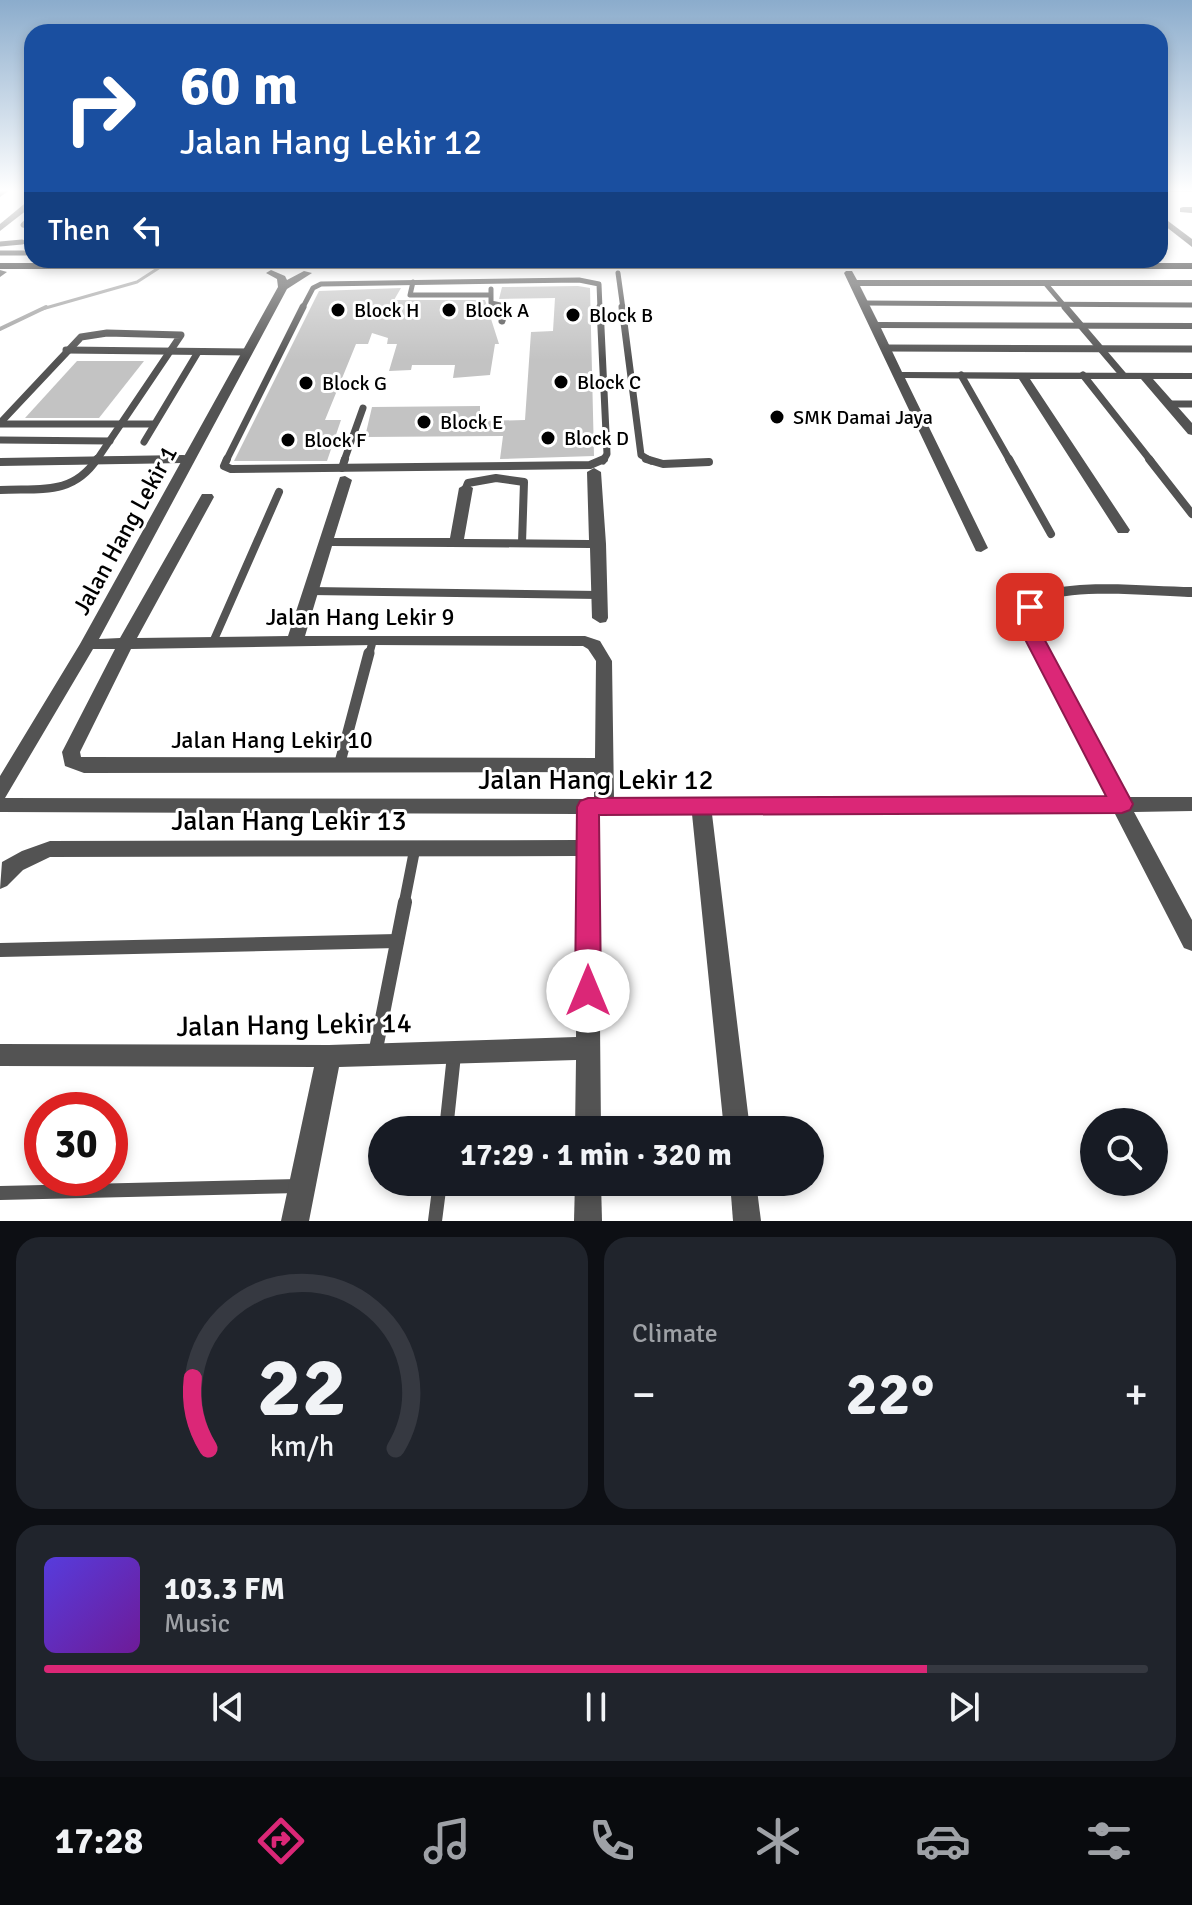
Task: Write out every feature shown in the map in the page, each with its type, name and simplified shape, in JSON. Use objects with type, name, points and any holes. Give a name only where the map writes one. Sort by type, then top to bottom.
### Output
[{"type":"main road","points":[[1168,266],[1192,266]]},
{"type":"main road","points":[[0,271],[24,268]]},
{"type":"main road","points":[[0,271],[53,268]]},
{"type":"main road","points":[[134,268],[172,272],[471,277],[618,273],[852,278],[1192,273]]},
{"type":"street","points":[[271,273],[280,276],[283,287],[302,273]]},
{"type":"street","points":[[981,548],[852,278],[1192,283]]},
{"type":"street","name":"Jalan Hang Lekir 1","points":[[0,792],[88,644],[283,287]]},
{"type":"street","points":[[874,325],[1192,326]]},
{"type":"street","points":[[898,375],[1192,376]]},
{"type":"street","points":[[1022,375],[1123,530]]},
{"type":"street","points":[[1144,376],[1192,431]]},
{"type":"street","points":[[594,472],[600,618]]},
{"type":"street","points":[[295,641],[326,542],[343,474]]},
{"type":"street","points":[[456,543],[466,488]]},
{"type":"street","points":[[126,643],[207,497]]},
{"type":"street","points":[[326,542],[599,544]]},
{"type":"street","points":[[1192,592],[1069,592],[1042,597],[1030,607],[1024,620],[1192,941]]},
{"type":"street","name":"Jalan Hang Lekir 9","points":[[88,644],[585,641],[594,645],[604,661],[604,765]]},
{"type":"street","name":"Jalan Hang Lekir 10","points":[[126,643],[71,752],[72,761],[84,766],[604,765]]},
{"type":"street","points":[[588,1116],[588,848],[604,765]]},
{"type":"street","name":"Jalan Hang Lekir 12","points":[[0,805],[701,807],[1192,804]]},
{"type":"street","points":[[701,807],[735,1116]]},
{"type":"street","name":"Jalan Hang Lekir 13","points":[[0,880],[4,873],[25,857],[50,849],[588,848]]},
{"type":"street","name":"Jalan Hang Lekir 14","points":[[0,1055],[329,1056],[588,1048]]},
{"type":"street","points":[[295,1221],[329,1056]]},
{"type":"street","points":[[588,1196],[588,1221]]},
{"type":"street","points":[[744,1196],[747,1221]]},
{"type":"lane","points":[[0,253],[24,253]]},
{"type":"lane","points":[[618,273],[641,455],[655,463],[709,462]]},
{"type":"lane","points":[[471,277],[492,282],[579,280],[599,284],[607,454],[603,461],[590,465],[343,474],[231,469],[224,466],[313,288],[332,282],[413,282],[471,277]]},
{"type":"lane","points":[[413,282],[410,295],[490,295]]},
{"type":"lane","points":[[492,282],[491,303],[505,306],[502,321]]},
{"type":"lane","points":[[1045,283],[1123,375]]},
{"type":"lane","points":[[864,303],[1192,305]]},
{"type":"lane","points":[[0,423],[76,340],[92,334],[181,335],[85,477],[65,487],[0,490]]},
{"type":"lane","points":[[885,348],[1192,349]]},
{"type":"lane","points":[[66,350],[248,352]]},
{"type":"lane","points":[[144,442],[198,352]]},
{"type":"lane","points":[[961,375],[1051,534]]},
{"type":"lane","points":[[1083,375],[1192,514]]},
{"type":"lane","points":[[1169,404],[1192,404]]},
{"type":"lane","points":[[343,474],[363,408]]},
{"type":"lane","points":[[0,423],[154,424]]},
{"type":"lane","points":[[0,440],[110,441]]},
{"type":"lane","points":[[0,462],[189,459]]},
{"type":"lane","points":[[466,488],[468,483],[478,480],[514,479],[524,482],[522,543]]},
{"type":"lane","points":[[213,642],[279,492]]},
{"type":"lane","points":[[311,591],[599,595]]},
{"type":"lane","points":[[339,766],[373,640]]},
{"type":"lane","points":[[375,1054],[415,848]]},
{"type":"lane","points":[[0,950],[397,941]]},
{"type":"lane","points":[[448,1116],[455,1052]]},
{"type":"lane","points":[[0,1193],[302,1186]]},
{"type":"lane","points":[[435,1221],[438,1196]]},
{"type":"building","points":[[502,287],[590,288],[594,456],[500,459],[503,436],[365,437],[372,407],[480,406],[480,421],[525,420],[531,332],[553,331],[555,298],[499,299]]},
{"type":"building","points":[[401,288],[394,300],[485,300],[499,344],[495,344],[490,375],[453,378],[455,365],[412,365],[411,370],[389,371],[397,344],[387,344],[388,338],[372,333],[368,344],[356,344],[325,420],[341,420],[327,461],[234,461],[319,291]]},
{"type":"building","points":[[77,361],[144,361],[99,418],[25,418]]},
{"type":"waterway","points":[[42,309],[137,282],[159,268]]},
{"type":"waterway","points":[[0,329],[46,307]]},
{"type":"place","name":"Block H","points":[[338,310]]},
{"type":"place","name":"Block A","points":[[449,310]]},
{"type":"place","name":"Block B","points":[[573,315]]},
{"type":"place","name":"Block C","points":[[561,382]]},
{"type":"place","name":"Block G","points":[[306,383]]},
{"type":"place","name":"SMK Damai Jaya","points":[[777,417]]},
{"type":"place","name":"Block E","points":[[424,422]]},
{"type":"place","name":"Block D","points":[[548,438]]},
{"type":"place","name":"Block F","points":[[288,440]]},
{"type":"route","points":[[588,991],[588,807],[1122,804],[1024,620],[1030,607]]}]
